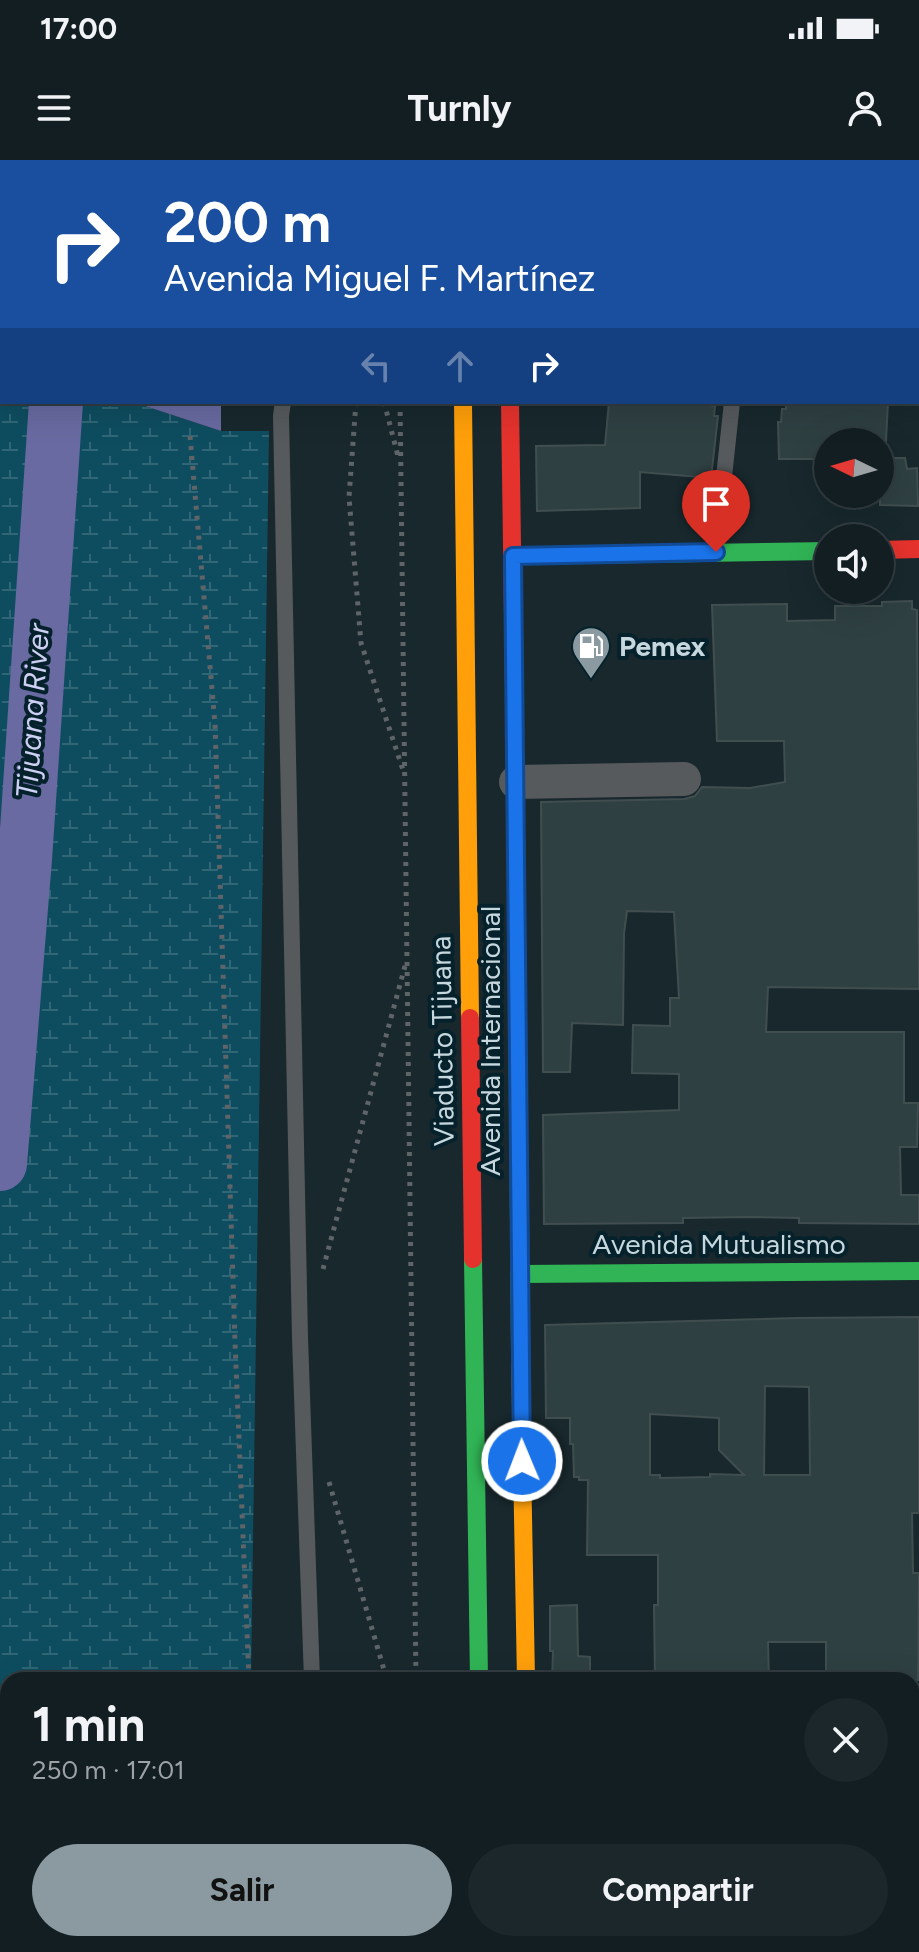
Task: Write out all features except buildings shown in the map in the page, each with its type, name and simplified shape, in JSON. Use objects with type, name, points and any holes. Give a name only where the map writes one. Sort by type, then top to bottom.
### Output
[{"type":"main road","name":"Avenida Internacional","points":[[452,404],[467,1672]]},
{"type":"main road","name":"Viaducto Tijuana","points":[[463,404],[479,1672]]},
{"type":"main road","points":[[480,404],[483,554]]},
{"type":"main road","name":"Avenida Internacional","points":[[510,404],[526,1672]]},
{"type":"main road","points":[[894,550],[919,549]]},
{"type":"main road","points":[[513,556],[814,551]]},
{"type":"main road","name":"Viaducto Tijuana","points":[[489,1141],[494,1672]]},
{"type":"main road","name":"Avenida Mutualismo","points":[[519,1274],[919,1271]]},
{"type":"street","points":[[516,782],[684,779]]},
{"type":"lane","points":[[283,404],[299,1322],[312,1672]]},
{"type":"lane","points":[[716,552],[732,404]]},
{"type":"path","points":[[356,404],[349,497],[361,643],[405,775]]},
{"type":"path","points":[[385,404],[401,469]]},
{"type":"path","points":[[400,404],[416,1672]]},
{"type":"path","points":[[190,436],[215,724],[249,1672]]},
{"type":"path","points":[[321,1279],[407,960]]},
{"type":"path","points":[[327,1473],[385,1672]]},
{"type":"green space","points":[[0,404],[139,404],[221,431],[269,431],[251,1672],[0,1672]]},
{"type":"shaded area","points":[[139,404],[221,404],[221,431]]},
{"type":"waterway","name":"Tijuana River","points":[[0,1164],[25,859],[56,404]]},
{"type":"traffic: fast","points":[[513,556],[814,551]]},
{"type":"traffic: fast","points":[[516,830],[520,1352]]},
{"type":"traffic: fast","points":[[473,1259],[479,1672]]},
{"type":"traffic: fast","points":[[519,1274],[919,1271]]},
{"type":"traffic: slow","points":[[463,404],[470,1018]]},
{"type":"traffic: slow","points":[[520,1352],[526,1672]]},
{"type":"traffic: jam","points":[[510,404],[516,830]]},
{"type":"traffic: jam","points":[[894,550],[919,549]]},
{"type":"traffic: jam","points":[[470,1018],[473,1259]]},
{"type":"place","name":"Pemex","points":[[591,680]]},
{"type":"route","points":[[522,1461],[513,556],[716,552]]}]
